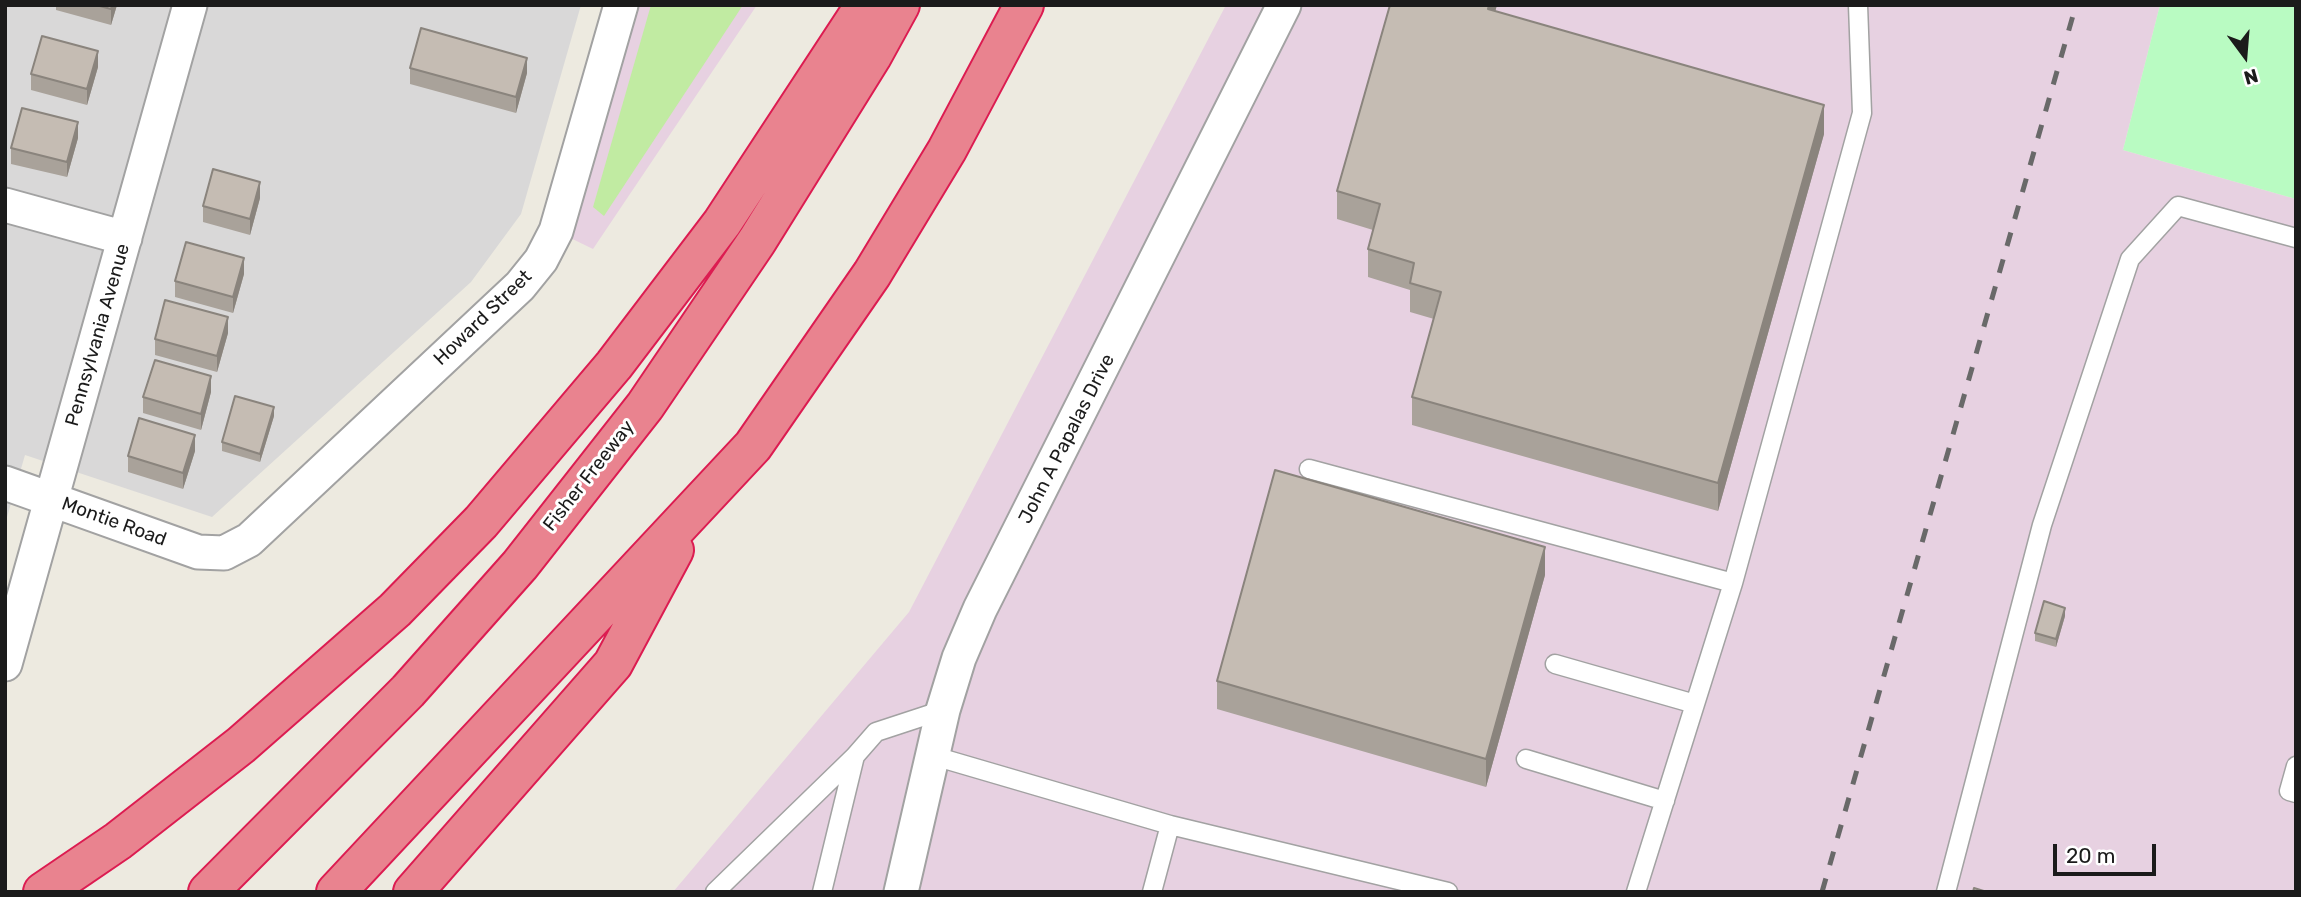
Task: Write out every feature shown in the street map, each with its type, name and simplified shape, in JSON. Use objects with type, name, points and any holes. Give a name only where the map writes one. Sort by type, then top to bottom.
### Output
[{"type":"highway","points":[[43,892],[118,841],[241,745],[395,610],[481,522],[614,365],[722,223],[865,5]]},
{"type":"highway","name":"Fisher Freeway","points":[[208,892],[408,691],[520,565],[645,405],[764,230],[900,5]]},
{"type":"highway","points":[[336,892],[753,446],[872,274],[947,150],[1024,5]]},
{"type":"highway","points":[[413,892],[614,664],[698,505]]},
{"type":"street","name":"Pennsylvania Avenue","points":[[5,664],[190,5]]},
{"type":"street","name":"Howard Street","points":[[225,553],[249,540],[520,286],[541,260],[556,231],[621,5]]},
{"type":"street","name":"John A Papalas Drive","points":[[901,892],[943,710],[958,659],[980,609],[1284,5]]},
{"type":"street","points":[[5,205],[125,238]]},
{"type":"street","name":"Montie Road","points":[[5,483],[198,552],[225,553]]},
{"type":"lane","points":[[1636,892],[1733,583],[1862,113],[1858,5]]},
{"type":"lane","points":[[1946,892],[2042,525],[2130,259],[2178,206],[2296,238]]},
{"type":"lane","points":[[1309,469],[1733,583]]},
{"type":"lane","points":[[1555,664],[1695,704]]},
{"type":"lane","points":[[715,892],[855,756],[876,732],[943,710]]},
{"type":"lane","points":[[822,892],[855,756]]},
{"type":"lane","points":[[934,756],[1170,825],[1448,892]]},
{"type":"lane","points":[[1526,759],[1665,801]]},
{"type":"lane","points":[[2296,766],[2289,791],[2296,793]]},
{"type":"lane","points":[[1152,892],[1170,825]]},
{"type":"shaded area","points":[[5,5],[581,5],[521,214],[471,282],[212,517],[25,455],[5,524]]},
{"type":"shaded area","points":[[621,5],[757,5],[593,249],[556,231]]},
{"type":"shaded area","points":[[1226,5],[2160,5],[2123,150],[2296,199],[2296,892],[673,892],[909,612]]},
{"type":"green space","points":[[651,5],[743,5],[604,216],[593,207]]},
{"type":"green space","points":[[2160,5],[2296,5],[2296,199],[2123,150]]},
{"type":"building","points":[[96,5],[112,5],[111,9]]},
{"type":"building","points":[[1390,5],[1489,5],[1488,9],[1824,105],[1718,483],[1412,397],[1441,292],[1410,283],[1414,263],[1368,249],[1380,204],[1337,191]]},
{"type":"building","points":[[421,28],[527,58],[516,97],[410,68]]},
{"type":"building","points":[[42,36],[98,51],[87,89],[31,74]]},
{"type":"building","points":[[22,108],[78,122],[67,162],[11,148]]},
{"type":"building","points":[[213,169],[260,182],[250,219],[203,206]]},
{"type":"building","points":[[186,242],[244,258],[233,297],[175,281]]},
{"type":"building","points":[[165,300],[228,317],[217,356],[155,339]]},
{"type":"building","points":[[155,360],[211,376],[201,414],[143,397]]},
{"type":"building","points":[[235,396],[274,407],[260,454],[222,442]]},
{"type":"building","points":[[139,418],[195,435],[183,473],[128,456]]},
{"type":"building","points":[[1275,470],[1545,547],[1486,759],[1217,681]]},
{"type":"building","points":[[2044,601],[2065,608],[2056,639],[2035,633]]},
{"type":"railway","points":[[1822,892],[2076,5]]}]
